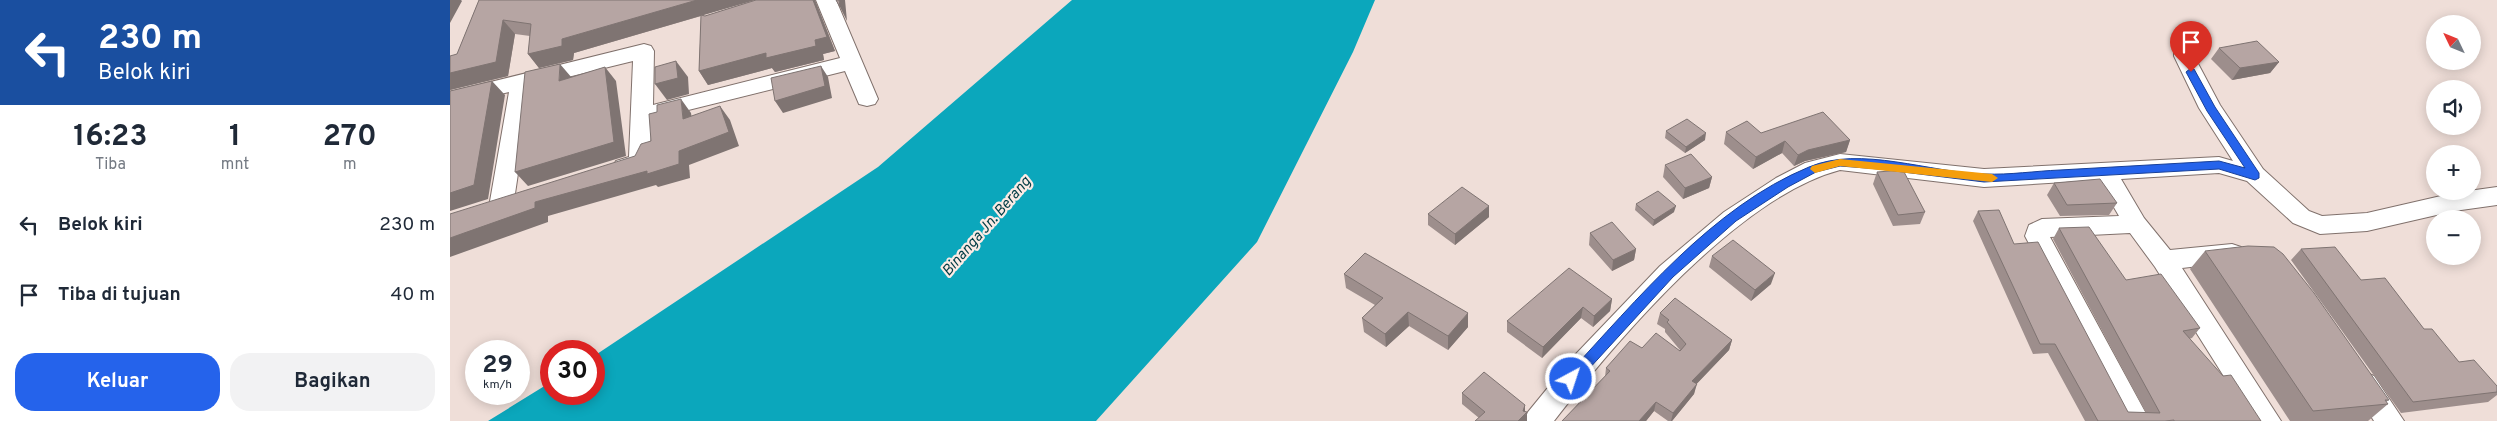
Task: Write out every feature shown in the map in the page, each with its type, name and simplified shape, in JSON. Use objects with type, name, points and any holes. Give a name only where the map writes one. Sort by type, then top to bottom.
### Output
[{"type":"street","points":[[826,0],[868,99]]},
{"type":"street","points":[[2184,41],[2184,56],[2210,108],[2255,176],[2301,217],[2320,225],[2367,222],[2454,202],[2497,196]]},
{"type":"street","points":[[450,100],[644,51],[640,158],[638,162],[605,173]]},
{"type":"street","points":[[641,116],[851,62]]},
{"type":"street","points":[[521,82],[492,209],[528,198]]},
{"type":"street","points":[[1538,421],[1582,365],[1669,273],[1732,218],[1784,184],[1813,169],[1840,162],[1984,178],[2219,165],[2255,176]]},
{"type":"street","points":[[2105,172],[2136,224],[2164,260],[2267,421]]},
{"type":"street","points":[[2136,224],[2042,228],[2037,236],[2136,421]]},
{"type":"street","points":[[2164,260],[2254,253]]},
{"type":"street","points":[[2352,366],[2390,421]]},
{"type":"water","name":"Binanga Jn. Berang","points":[[1072,0],[1375,0],[1353,52],[1257,242],[1096,421],[488,421],[514,405],[530,405],[530,395],[540,389],[540,405],[605,405],[605,349],[878,167]]},
{"type":"building","points":[[479,0],[697,0],[562,39],[562,46],[528,54],[531,24],[503,20],[496,62],[450,73],[450,56],[457,54]]},
{"type":"building","points":[[756,0],[813,0],[827,37],[815,40],[816,46],[766,58],[766,53],[699,71],[701,15],[705,16]]},
{"type":"building","points":[[2257,41],[2279,62],[2240,68],[2219,48]]},
{"type":"building","points":[[676,61],[678,78],[655,84],[655,67]]},
{"type":"building","points":[[560,64],[559,81],[605,67],[614,142],[515,172],[525,72]]},
{"type":"building","points":[[821,66],[825,86],[775,101],[771,78]]},
{"type":"building","points":[[492,81],[474,185],[450,193],[450,91]]},
{"type":"building","points":[[681,99],[683,119],[720,106],[729,132],[679,151],[679,164],[647,174],[647,171],[535,202],[535,208],[450,238],[450,214],[635,156],[641,144],[651,141],[649,114],[657,112],[657,105]]},
{"type":"building","points":[[1823,112],[1850,140],[1808,150],[1798,155],[1785,141],[1756,157],[1726,132],[1747,121],[1761,133]]},
{"type":"building","points":[[1687,119],[1706,133],[1686,147],[1666,131]]},
{"type":"building","points":[[1691,154],[1712,177],[1685,188],[1665,165]]},
{"type":"building","points":[[1903,170],[1925,212],[1898,215],[1877,172]]},
{"type":"building","points":[[2100,179],[2117,203],[2067,205],[2054,183]]},
{"type":"building","points":[[1462,187],[1489,206],[1455,234],[1428,214]]},
{"type":"building","points":[[1658,191],[1676,206],[1654,220],[1636,204]]},
{"type":"building","points":[[1999,210],[2014,244],[2038,242],[2128,412],[2160,413],[2059,228],[2089,227],[2126,280],[2161,274],[2200,328],[2183,331],[2223,376],[2231,375],[2261,421],[2098,421],[2055,344],[2040,344],[1978,211]]},
{"type":"building","points":[[1612,222],[1636,249],[1613,260],[1590,233]]},
{"type":"building","points":[[1733,240],[1775,273],[1755,290],[1712,256]]},
{"type":"building","points":[[2248,246],[2274,247],[2283,254],[2314,293],[2389,400],[2385,400],[2388,404],[2313,411],[2205,251]]},
{"type":"building","points":[[2335,247],[2361,280],[2385,278],[2424,329],[2432,329],[2459,362],[2474,360],[2497,386],[2497,392],[2413,402],[2301,249]]},
{"type":"building","points":[[1365,253],[1468,313],[1448,336],[1408,312],[1385,334],[1362,318],[1383,298],[1344,274]]},
{"type":"building","points":[[1569,268],[1612,299],[1594,316],[1583,307],[1543,347],[1507,321]]},
{"type":"building","points":[[1675,298],[1732,340],[1692,381],[1697,384],[1673,413],[1656,402],[1639,421],[1562,421],[1610,371],[1606,368],[1630,341],[1642,348],[1656,333],[1680,351],[1686,344],[1667,322],[1669,320],[1660,313]]},
{"type":"building","points":[[1484,372],[1525,405],[1523,411],[1527,412],[1518,421],[1475,421],[1485,412],[1462,393]]},
{"type":"slow traffic","points":[[1815,169],[1840,162],[1992,178]]},
{"type":"route","points":[[1571,379],[1669,273],[1732,218],[1766,194],[1813,169],[1840,162],[1984,178],[2219,165],[2232,167],[2255,176],[2210,108],[2191,72]]}]
